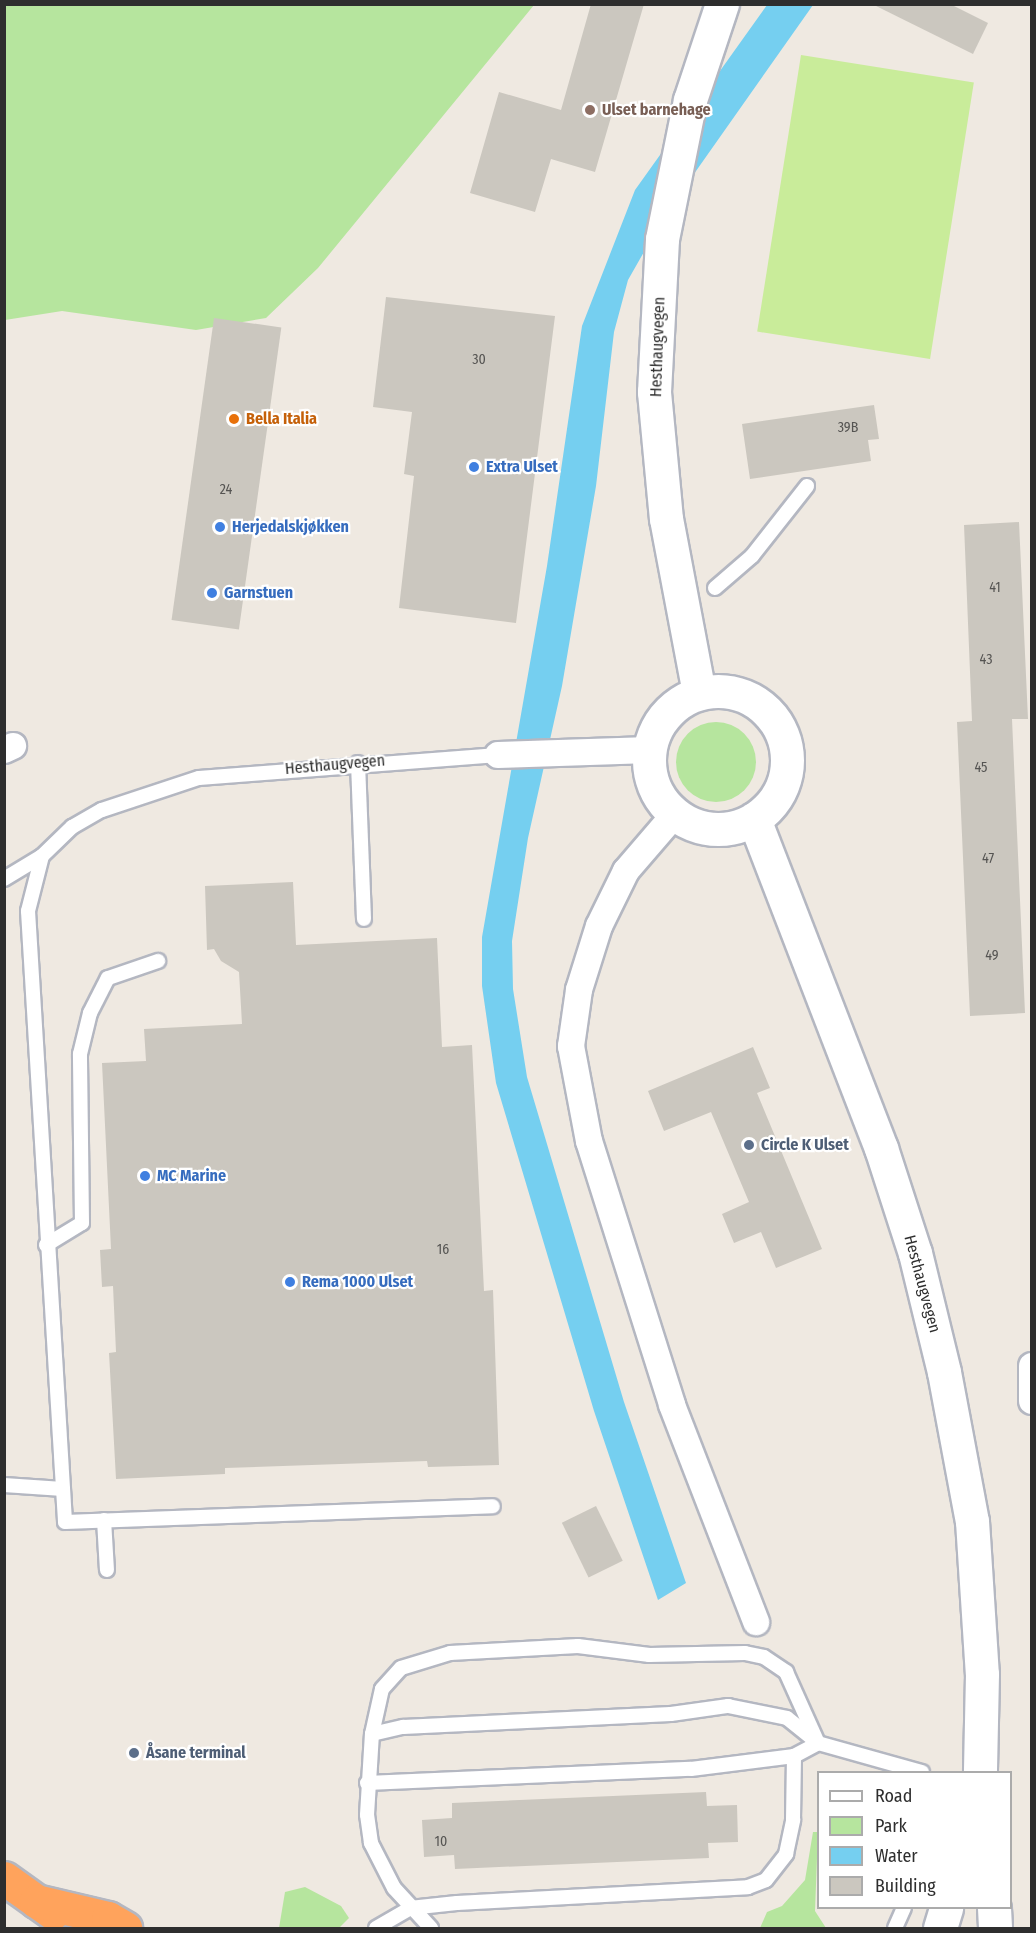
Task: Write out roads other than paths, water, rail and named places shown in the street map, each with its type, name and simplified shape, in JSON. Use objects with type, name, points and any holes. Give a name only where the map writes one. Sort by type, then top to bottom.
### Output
[{"type":"highway","points":[[4,1878],[74,1929]]},
{"type":"highway","points":[[36,1901],[108,1918],[125,1929]]},
{"type":"main road","name":"Hesthaugvegen","points":[[699,693],[666,519],[654,392],[662,238],[690,100],[722,4]]},
{"type":"main road","points":[[726,691],[747,696],[778,724],[787,765],[782,786],[771,804],[754,819],[713,829],[675,814],[659,796],[651,774],[650,750],[668,713],[699,693],[726,691]]},
{"type":"main road","name":"Hesthaugvegen","points":[[754,819],[881,1148],[915,1253],[942,1361],[972,1521],[982,1674],[980,1771]]},
{"type":"main road","points":[[940,1929],[946,1909]]},
{"type":"main road","points":[[994,1909],[995,1929]]},
{"type":"street","name":"Hesthaugvegen","points":[[498,755],[650,750]]},
{"type":"street","points":[[675,814],[626,871],[599,926],[579,990],[571,1046],[589,1141],[672,1405],[756,1622]]},
{"type":"street","points":[[1032,1366],[1032,1401]]},
{"type":"lane","points":[[715,588],[752,556],[807,486]]},
{"type":"lane","name":"Hesthaugvegen","points":[[4,879],[42,856],[72,827],[144,793],[199,778],[358,763],[498,755]]},
{"type":"lane","points":[[358,763],[364,919]]},
{"type":"lane","points":[[42,856],[28,910],[46,1245],[65,1522],[493,1506]]},
{"type":"lane","points":[[46,1245],[82,1223],[80,1054],[90,1013],[108,978],[158,961]]},
{"type":"lane","points":[[4,1485],[63,1489]]},
{"type":"lane","points":[[104,1520],[107,1570]]},
{"type":"lane","points":[[431,1929],[410,1908],[379,1864],[371,1843],[367,1783],[372,1734],[381,1689],[401,1668],[450,1653],[578,1646],[649,1655],[745,1653],[764,1657],[786,1672],[818,1743]]},
{"type":"lane","points":[[372,1734],[403,1727],[671,1714],[728,1706],[787,1718],[818,1743],[915,1771]]},
{"type":"lane","points":[[367,1783],[691,1769],[794,1756],[818,1743]]},
{"type":"lane","points":[[376,1929],[410,1908],[748,1887],[766,1880],[786,1854],[793,1820],[794,1756]]},
{"type":"lane","points":[[895,1929],[904,1909]]},
{"type":"water","points":[[767,5],[813,5],[665,215],[628,280],[614,332],[596,486],[562,686],[528,838],[512,941],[513,989],[527,1077],[624,1402],[686,1583],[658,1600],[594,1411],[496,1083],[482,986],[482,937],[547,566],[582,326],[635,190]]},
{"type":"place","name":"Ulset barnehage","points":[[590,110]]},
{"type":"place","name":"Bella Italia","points":[[234,419]]},
{"type":"place","name":"Extra Ulset","points":[[474,467]]},
{"type":"place","name":"Herjedalskjøkken","points":[[220,527]]},
{"type":"place","name":"Garnstuen","points":[[212,593]]},
{"type":"place","name":"Circle K Ulset","points":[[749,1145]]},
{"type":"place","name":"MC Marine","points":[[145,1176]]},
{"type":"place","name":"Rema 1000 Ulset","points":[[290,1282]]},
{"type":"place","name":"Åsane terminal","points":[[134,1753]]}]
